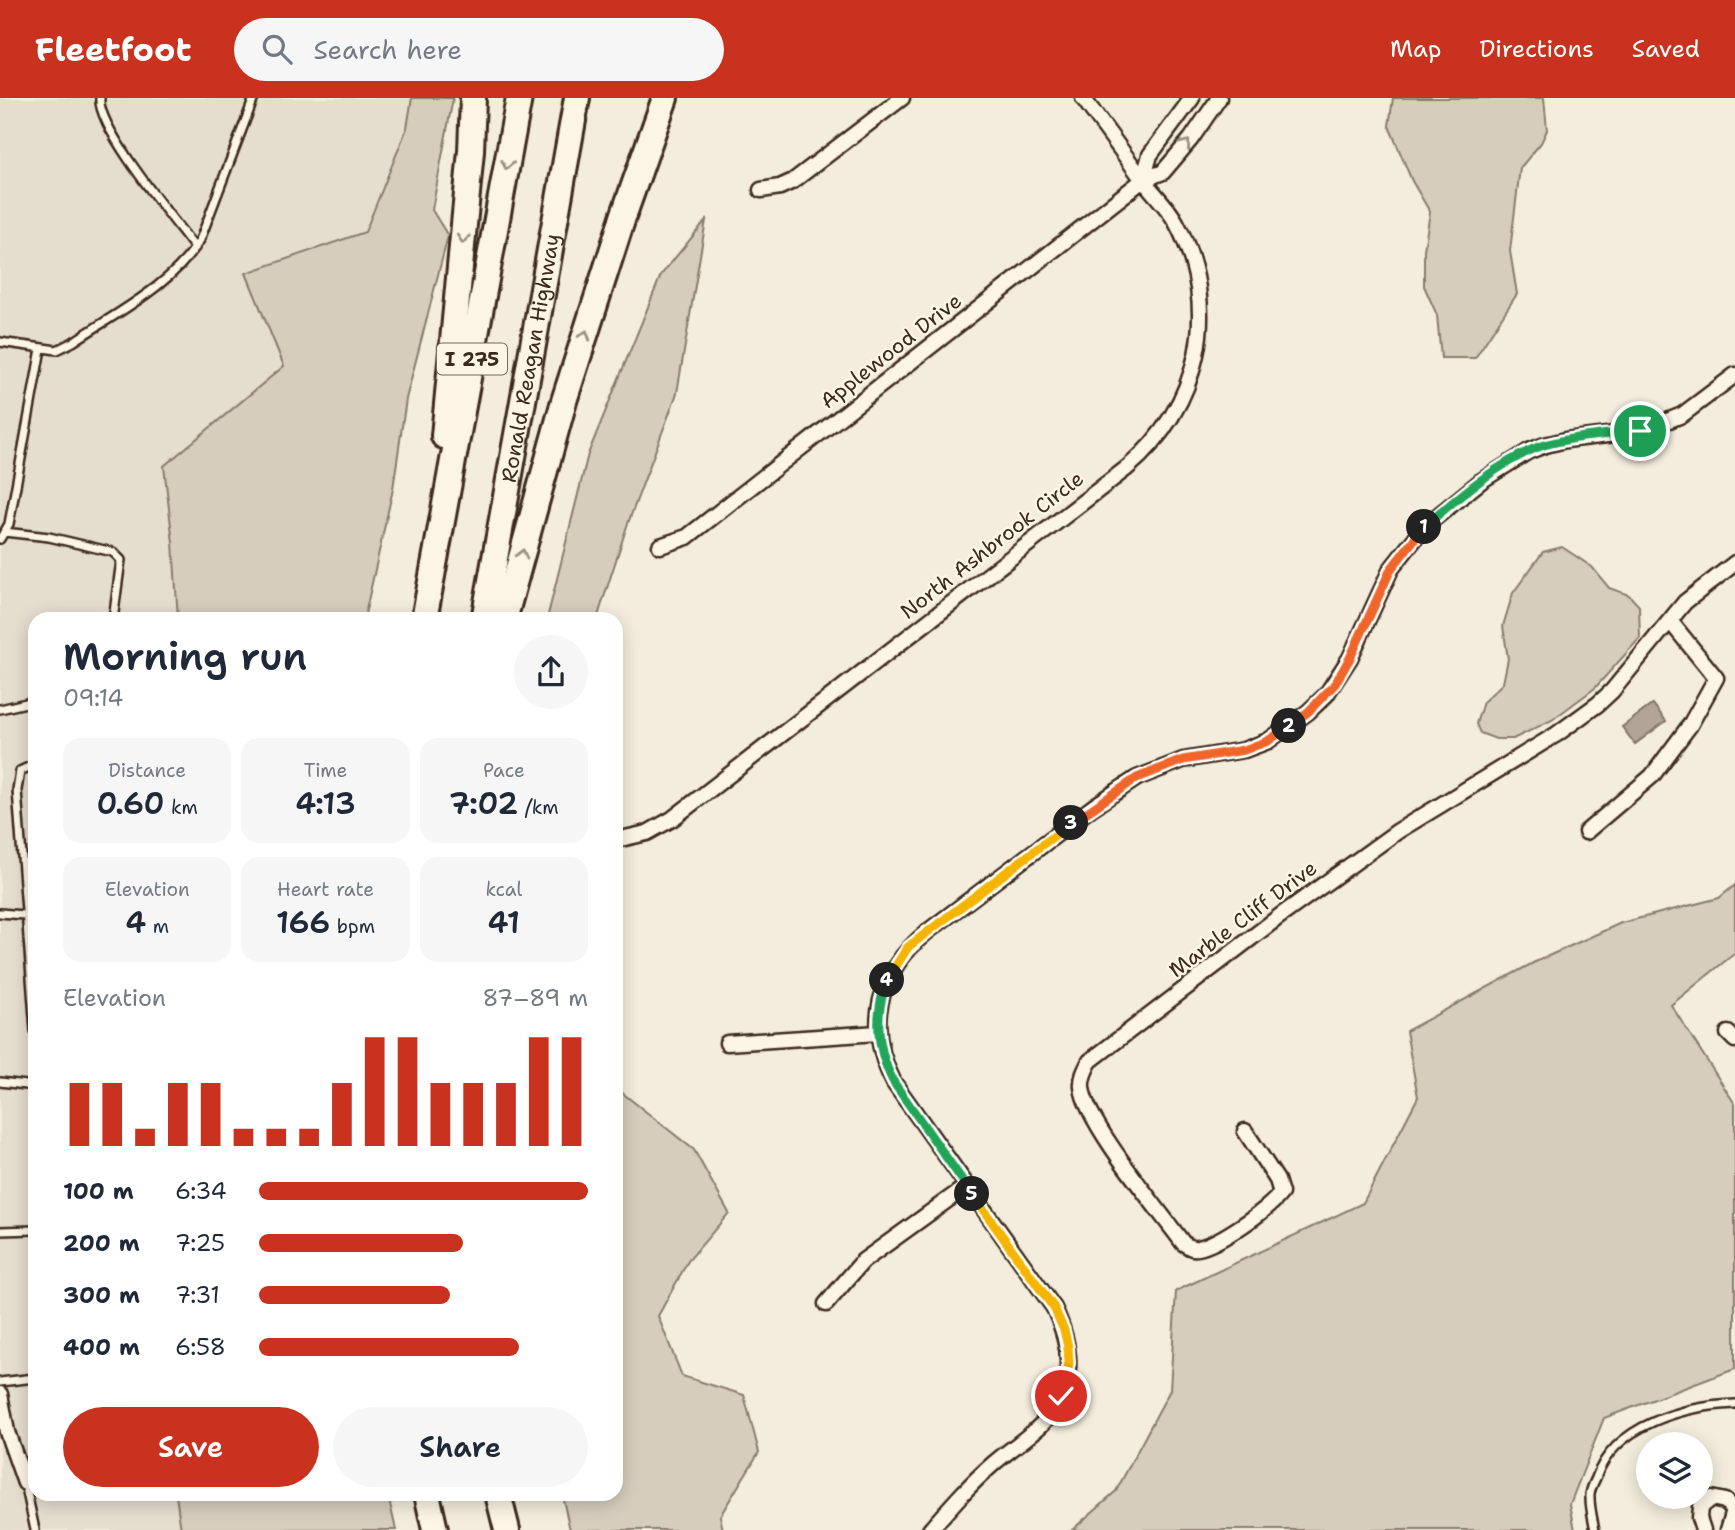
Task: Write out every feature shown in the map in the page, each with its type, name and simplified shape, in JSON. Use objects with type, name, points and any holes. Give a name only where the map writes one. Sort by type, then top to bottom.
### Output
[{"type":"highway","points":[[426,610],[465,219],[473,98]]},
{"type":"highway","name":"I 275","points":[[426,610],[519,98]]},
{"type":"highway","name":"Ronald Reagan Highway","points":[[485,612],[577,98]]},
{"type":"highway","points":[[506,612],[564,401],[624,214],[665,98]]},
{"type":"highway","points":[[429,1501],[435,1530]]},
{"type":"highway","points":[[500,1501],[507,1530]]},
{"type":"street","points":[[761,190],[793,181],[902,98]]},
{"type":"street","name":"North Ashbrook Circle","points":[[623,838],[647,833],[672,819],[1127,468],[1158,438],[1171,421],[1189,386],[1199,343],[1201,299],[1187,247],[1175,220],[1083,98]]},
{"type":"street","points":[[1143,180],[1150,155],[1192,98]]},
{"type":"street","name":"Applewood Drive","points":[[660,546],[687,537],[1143,180],[1163,172],[1191,139],[1219,98]]},
{"type":"street","points":[[930,1530],[992,1465],[1043,1423],[1061,1396],[1069,1363],[1064,1330],[1054,1308],[894,1083],[887,1069],[878,1033],[882,995],[888,976],[908,947],[1137,778],[1183,760],[1244,750],[1268,741],[1308,712],[1326,695],[1340,675],[1391,569],[1425,526],[1481,481],[1529,451],[1545,445],[1640,431],[1682,415],[1735,376]]},
{"type":"street","name":"Marble Cliff Drive","points":[[1245,1131],[1277,1180],[1281,1193],[1274,1202],[1220,1238],[1192,1248],[1183,1243],[1089,1112],[1081,1086],[1083,1075],[1090,1061],[1280,916],[1398,831],[1557,734],[1598,704],[1612,691],[1685,603],[1735,563]]},
{"type":"street","points":[[1586,832],[1652,776],[1690,725],[1716,678],[1670,621]]},
{"type":"street","points":[[727,1043],[878,1033]]},
{"type":"street","points":[[826,1304],[863,1261],[967,1186]]},
{"type":"street","points":[[0,1394],[8,1432],[25,1483]]},
{"type":"street","points":[[1703,1530],[1699,1518],[1700,1507],[1711,1498],[1725,1501],[1735,1510],[1728,1530]]},
{"type":"lane","points":[[100,98],[104,120],[116,140],[195,248]]},
{"type":"lane","points":[[0,342],[57,350],[171,276],[195,248],[254,98]]},
{"type":"lane","points":[[41,349],[9,524],[2,536],[49,537],[113,552],[121,560],[114,612]]},
{"type":"lane","points":[[0,709],[28,703]]},
{"type":"lane","points":[[28,766],[23,768],[18,777],[28,950]]},
{"type":"lane","points":[[0,913],[28,915]]},
{"type":"lane","points":[[0,1082],[28,1085]]},
{"type":"lane","points":[[0,1231],[28,1230]]},
{"type":"lane","points":[[0,1382],[28,1379]]},
{"type":"lane","points":[[1595,1530],[1589,1496],[1601,1462],[1624,1439],[1659,1418],[1720,1404],[1735,1404]]},
{"type":"lane","points":[[28,1478],[25,1483],[28,1497]]},
{"type":"lane","points":[[29,1501],[35,1530]]},
{"type":"shaded area","points":[[0,98],[412,98],[407,128],[365,232],[246,273],[284,366],[164,466],[178,612],[28,612],[28,1501],[177,1501],[181,1530],[0,1530]]},
{"type":"shaded area","points":[[412,98],[453,98],[432,210],[448,236],[406,399],[393,489],[366,612],[178,612],[164,466],[284,366],[246,273],[365,232],[407,128]]},
{"type":"shaded area","points":[[1393,98],[1544,98],[1547,130],[1541,143],[1520,168],[1510,251],[1517,294],[1475,358],[1441,358],[1437,315],[1424,286],[1424,250],[1430,212],[1412,181],[1389,126]]},
{"type":"shaded area","points":[[706,220],[677,393],[627,526],[599,612],[549,612],[588,454],[661,275]]},
{"type":"shaded area","points":[[1562,547],[1592,567],[1609,588],[1629,595],[1639,606],[1640,638],[1595,688],[1552,720],[1513,739],[1496,739],[1480,733],[1476,724],[1483,702],[1503,683],[1508,659],[1503,626],[1513,593],[1543,552]]},
{"type":"shaded area","points":[[1653,704],[1666,721],[1635,744],[1622,727]]},
{"type":"shaded area","points":[[1735,885],[1735,953],[1671,1005],[1735,1104],[1735,1369],[1604,1418],[1570,1504],[1575,1530],[1072,1530],[1116,1491],[1170,1390],[1176,1291],[1363,1203],[1418,1097],[1406,1031],[1533,963],[1621,923],[1719,898]]},
{"type":"shaded area","points":[[623,1094],[694,1150],[729,1213],[688,1261],[658,1316],[682,1376],[744,1395],[759,1452],[720,1516],[723,1530],[570,1530],[563,1501],[623,1501]]},
{"type":"shaded area","points":[[177,1501],[389,1501],[396,1530],[181,1530]]},
{"type":"route","points":[[1061,1396],[1069,1363],[1068,1347],[1054,1308],[894,1083],[887,1069],[879,1042],[878,1014],[888,976],[908,947],[1093,807],[1137,778],[1183,760],[1244,750],[1268,741],[1308,712],[1335,684],[1350,658],[1391,569],[1425,526],[1481,481],[1529,451],[1545,445],[1640,431]]}]
